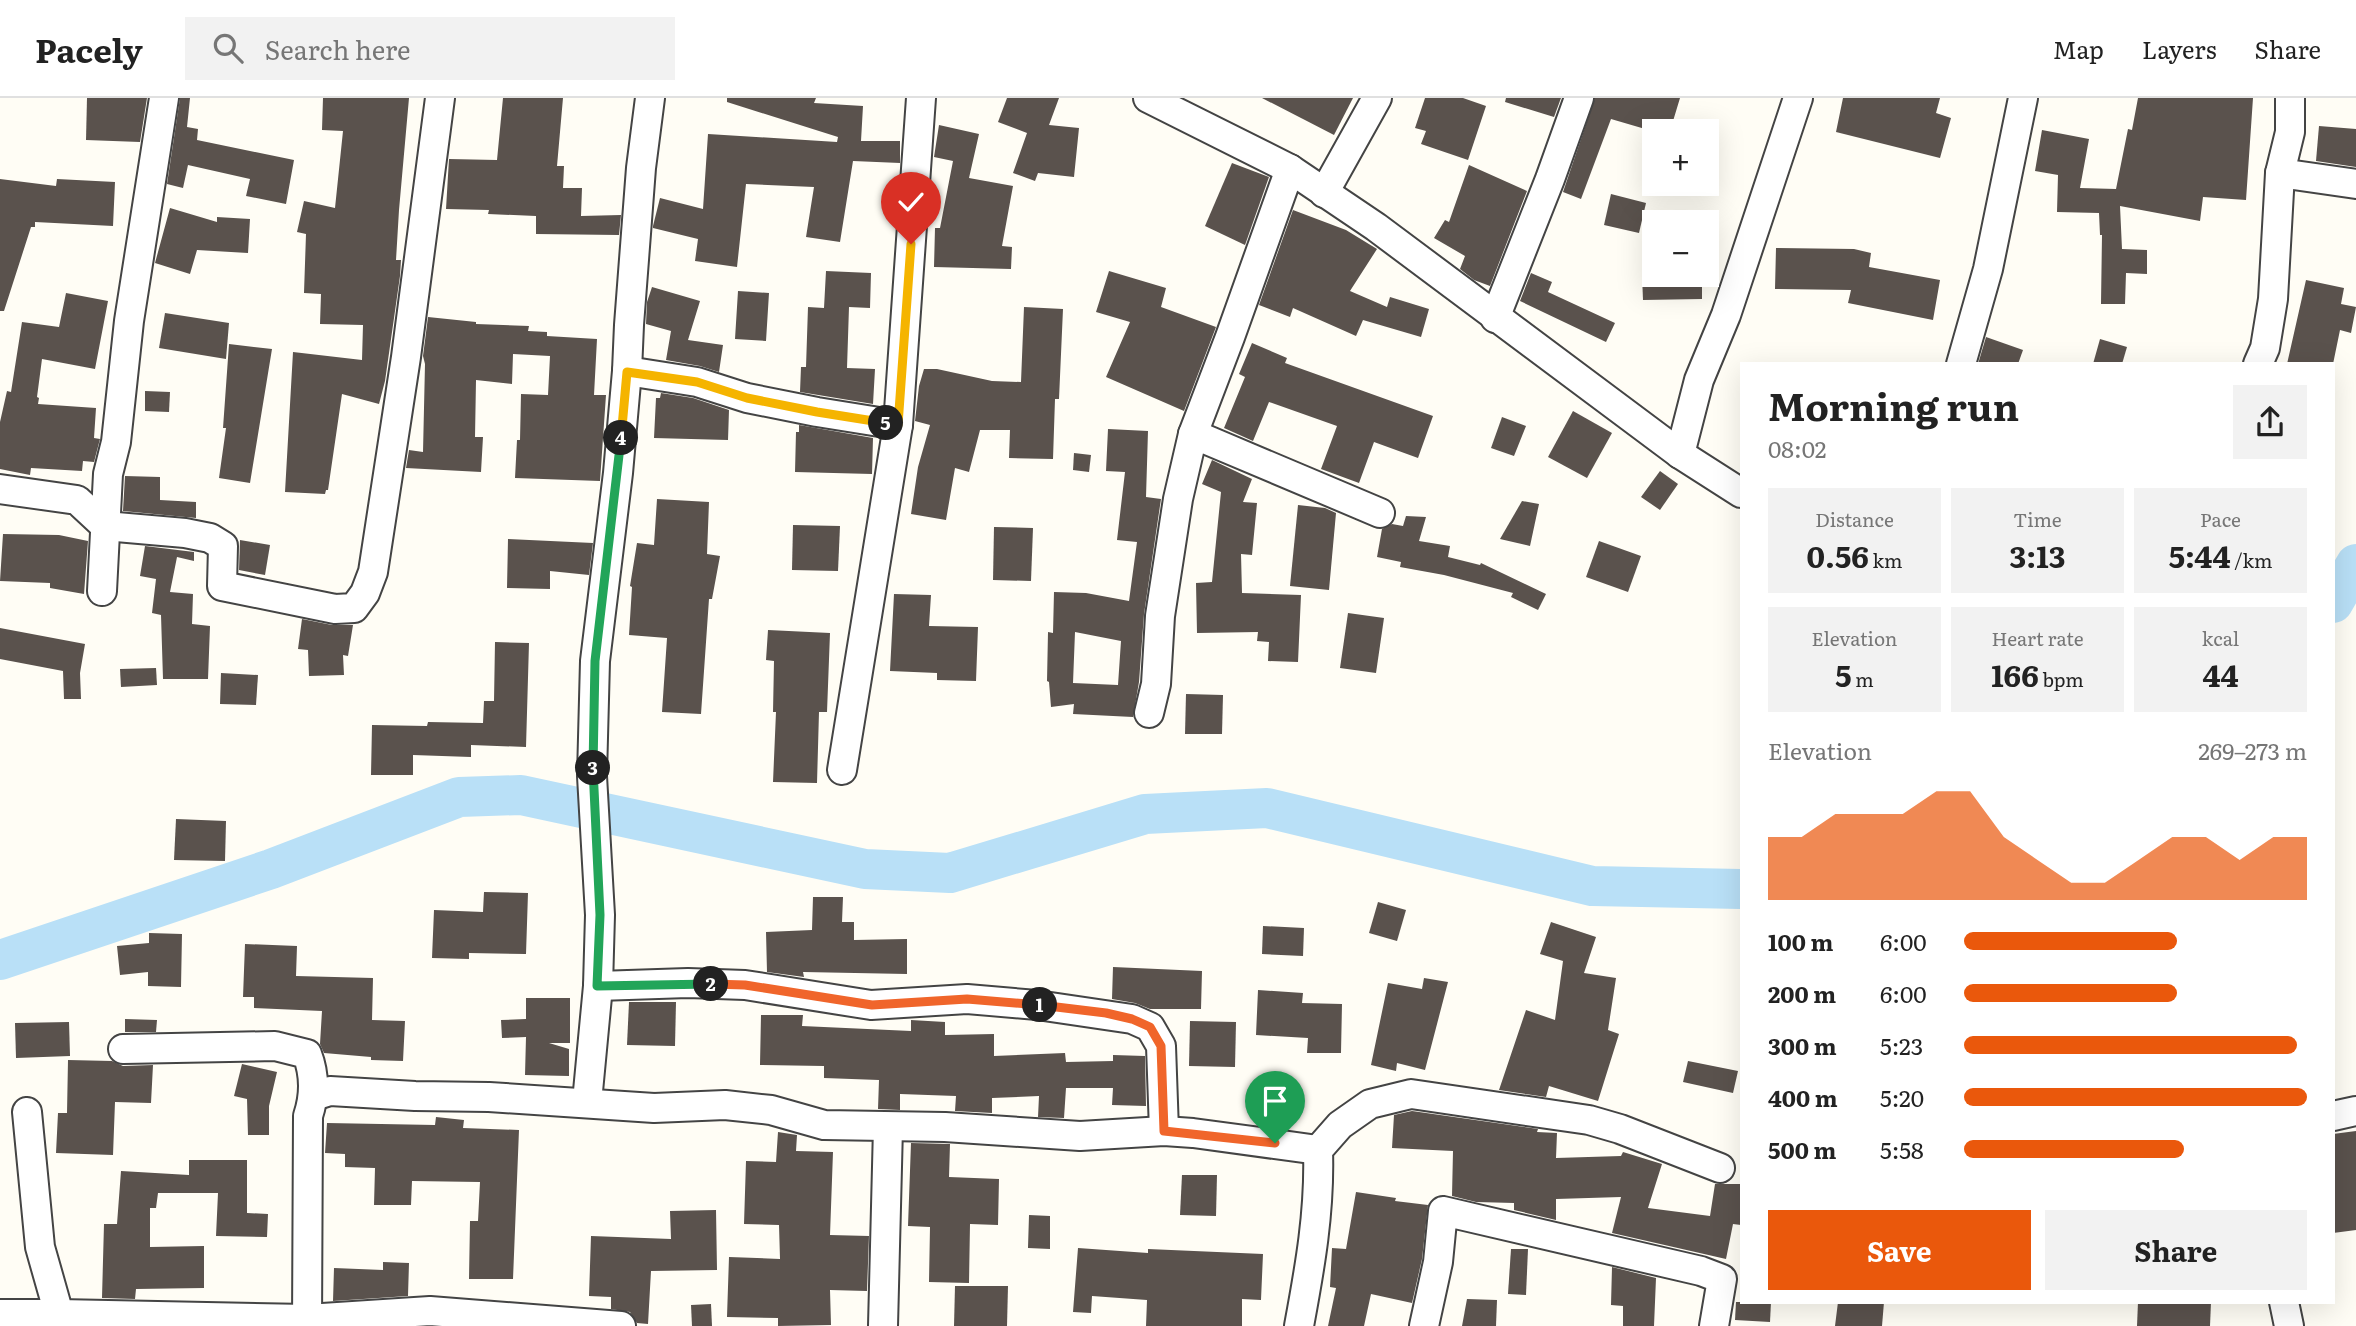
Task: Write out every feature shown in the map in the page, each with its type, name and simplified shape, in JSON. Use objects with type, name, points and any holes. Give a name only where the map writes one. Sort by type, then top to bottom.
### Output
[{"type":"street","points":[[102,591],[108,474],[116,442],[130,321],[164,98]]},
{"type":"street","points":[[0,489],[76,500],[105,526],[185,533],[210,538],[223,545],[222,586],[335,609],[354,608],[366,593],[373,572],[406,357],[440,98]]},
{"type":"street","points":[[587,1102],[600,915],[592,776],[595,661],[618,473],[641,168],[650,98]]},
{"type":"street","points":[[842,770],[898,425],[921,98]]},
{"type":"street","points":[[1148,98],[1290,169],[1376,228],[1680,454],[1740,492]]},
{"type":"street","points":[[1324,193],[1377,98]]},
{"type":"street","points":[[1495,318],[1579,98]]},
{"type":"street","points":[[1680,454],[1699,380],[1726,315],[1798,98]]},
{"type":"street","points":[[1962,362],[1988,269],[2023,98]]},
{"type":"street","points":[[2259,362],[2265,348],[2273,299],[2280,173],[2290,132],[2290,98]]},
{"type":"street","points":[[1149,713],[1156,684],[1160,615],[1178,499],[1193,434],[1290,169]]},
{"type":"street","points":[[2280,173],[2356,184]]},
{"type":"street","points":[[627,372],[697,382],[747,398],[898,425]]},
{"type":"street","points":[[1193,434],[1380,513]]},
{"type":"street","points":[[597,986],[688,983],[745,985],[872,1005],[967,999],[1038,1005],[1132,1019],[1150,1027],[1161,1046],[1164,1131]]},
{"type":"street","points":[[123,1049],[275,1046],[307,1055],[312,1066],[314,1096],[308,1116],[307,1322]]},
{"type":"street","points":[[314,1096],[330,1091],[587,1102],[654,1108],[725,1105],[771,1110],[824,1125],[945,1127],[1080,1136],[1164,1131],[1318,1150]]},
{"type":"street","points":[[1298,1326],[1314,1248],[1320,1186],[1318,1150],[1340,1125],[1370,1104],[1411,1094],[1589,1120],[1620,1129],[1720,1168]]},
{"type":"street","points":[[2335,1116],[2356,1111]]},
{"type":"street","points":[[27,1112],[40,1247],[59,1320]]},
{"type":"street","points":[[883,1326],[888,1127]]},
{"type":"street","points":[[1424,1326],[1438,1262],[1443,1211],[1701,1271],[1722,1279],[1714,1326]]},
{"type":"street","points":[[2284,1304],[2289,1326]]},
{"type":"street","points":[[0,1314],[59,1320],[307,1322],[430,1318],[621,1326]]},
{"type":"building","points":[[87,98],[147,98],[140,142],[86,140]]},
{"type":"building","points":[[180,98],[190,98],[187,127],[198,129],[197,140],[294,160],[286,204],[246,196],[250,179],[188,165],[183,188],[167,184]]},
{"type":"building","points":[[323,98],[409,98],[396,260],[401,260],[400,276],[385,381],[379,404],[342,394],[328,490],[325,494],[285,492],[293,352],[362,360],[363,325],[320,324],[321,294],[304,293],[306,234],[297,232],[304,201],[335,208],[343,131],[322,130]]},
{"type":"building","points":[[503,98],[563,98],[557,166],[564,166],[563,188],[582,188],[581,216],[621,215],[619,235],[536,234],[536,216],[488,214],[489,210],[446,209],[449,159],[497,160]]},
{"type":"building","points":[[727,98],[816,98],[814,103],[863,106],[861,141],[900,141],[900,163],[853,161],[840,242],[806,237],[814,187],[746,184],[737,267],[695,261],[698,239],[653,226],[660,198],[703,209],[708,134],[837,142],[838,137],[727,102]]},
{"type":"building","points":[[1007,98],[1059,98],[1049,125],[1079,128],[1074,177],[1038,173],[1035,181],[1013,173],[1027,133],[998,122]]},
{"type":"building","points":[[1262,98],[1353,98],[1334,135]]},
{"type":"building","points":[[1425,98],[1463,98],[1486,106],[1468,160],[1421,144],[1426,131],[1415,128]]},
{"type":"building","points":[[1506,98],[1561,98],[1554,117],[1505,102]]},
{"type":"building","points":[[1595,98],[1680,98],[1674,119],[1642,119],[1642,128],[1611,119],[1581,199],[1563,192]]},
{"type":"building","points":[[1843,98],[1940,98],[1936,113],[1951,118],[1940,158],[1836,132]]},
{"type":"building","points":[[2138,98],[2253,98],[2246,200],[2203,197],[2200,221],[2120,206],[2122,249],[2147,250],[2147,274],[2126,273],[2125,304],[2101,304],[2102,235],[2099,213],[2057,212],[2058,175],[2035,171],[2042,130],[2089,139],[2080,188],[2116,189],[2128,129],[2132,130]]},
{"type":"building","points":[[939,125],[979,134],[969,178],[1013,186],[1002,246],[1012,247],[1011,269],[934,267],[935,228],[940,228],[953,161],[934,157]]},
{"type":"building","points":[[2319,126],[2356,129],[2356,167],[2316,161]]},
{"type":"building","points":[[1232,163],[1269,177],[1245,245],[1205,226]]},
{"type":"building","points":[[1469,165],[1527,191],[1490,286],[1474,280],[1460,269],[1465,256],[1434,238],[1445,220],[1449,222]]},
{"type":"building","points":[[0,179],[56,186],[57,179],[115,182],[113,226],[35,222],[35,227],[31,227],[4,311],[0,311]]},
{"type":"building","points":[[1611,194],[1646,203],[1642,210],[1639,233],[1604,225]]},
{"type":"building","points":[[170,208],[217,222],[217,217],[250,219],[248,253],[197,250],[190,274],[155,263]]},
{"type":"building","points":[[1293,210],[1346,230],[1377,249],[1350,291],[1387,307],[1390,297],[1429,309],[1421,337],[1363,320],[1356,336],[1293,308],[1290,317],[1259,305]]},
{"type":"building","points":[[1776,248],[1854,249],[1871,253],[1869,267],[1940,280],[1933,320],[1848,303],[1851,290],[1775,289]]},
{"type":"building","points":[[826,271],[871,273],[870,308],[849,307],[847,368],[875,369],[873,404],[800,392],[801,367],[806,367],[808,307],[824,308]]},
{"type":"building","points":[[1109,271],[1166,288],[1161,307],[1216,327],[1184,411],[1106,377],[1130,322],[1096,312]]},
{"type":"building","points":[[1531,273],[1552,282],[1548,292],[1615,323],[1606,342],[1520,301]]},
{"type":"building","points":[[2306,280],[2344,288],[2341,304],[2356,307],[2351,333],[2340,330],[2333,362],[2287,362]]},
{"type":"building","points":[[652,287],[700,301],[688,340],[723,345],[719,372],[666,360],[671,331],[646,324],[647,302]]},
{"type":"building","points":[[1642,287],[1702,287],[1702,299],[1643,300]]},
{"type":"building","points":[[738,291],[769,293],[766,341],[735,339]]},
{"type":"building","points":[[66,293],[108,301],[95,369],[42,359],[38,404],[96,408],[94,438],[100,439],[94,462],[83,461],[82,471],[31,468],[30,475],[0,469],[0,422],[7,391],[11,392],[22,322],[59,327]]},
{"type":"building","points":[[1024,307],[1063,309],[1053,459],[1009,458],[1010,430],[980,430],[969,472],[955,468],[946,520],[911,514],[918,467],[930,425],[915,421],[924,369],[937,369],[992,381],[1021,382]]},
{"type":"building","points":[[165,313],[229,323],[226,359],[159,348]]},
{"type":"building","points":[[428,317],[476,324],[529,326],[528,331],[547,332],[547,336],[597,339],[594,395],[606,395],[600,481],[515,478],[517,440],[520,440],[521,394],[548,395],[550,356],[513,354],[512,384],[476,380],[475,437],[483,437],[481,472],[406,468],[409,450],[423,452],[423,356]]},
{"type":"building","points":[[1986,337],[2023,350],[2019,362],[1979,362]]},
{"type":"building","points":[[2100,339],[2127,347],[2123,362],[2094,362]]},
{"type":"building","points":[[1252,343],[1287,358],[1285,363],[1433,416],[1418,458],[1374,442],[1359,483],[1321,469],[1337,426],[1269,402],[1253,441],[1224,428],[1245,377],[1239,374]]},
{"type":"building","points":[[229,344],[272,349],[250,483],[219,478],[226,428],[223,428]]},
{"type":"building","points":[[145,391],[170,392],[169,412],[145,411]]},
{"type":"building","points":[[661,393],[693,398],[729,410],[728,440],[654,438],[656,398],[660,398]]},
{"type":"building","points":[[1573,411],[1612,433],[1587,478],[1548,457]]},
{"type":"building","points":[[1502,417],[1526,426],[1514,456],[1491,448]]},
{"type":"building","points":[[799,425],[873,438],[872,474],[795,472],[796,432],[799,432]]},
{"type":"building","points":[[1108,429],[1148,431],[1146,497],[1161,499],[1144,614],[1139,682],[1133,717],[1073,714],[1074,704],[1051,707],[1047,681],[1048,632],[1053,633],[1054,592],[1086,593],[1129,601],[1137,542],[1117,540],[1125,472],[1106,471]],"holes":[[[1075,632],[1121,641],[1118,685],[1073,683]]]},
{"type":"building","points":[[1074,453],[1091,455],[1089,472],[1073,470]]},
{"type":"building","points":[[1212,460],[1252,479],[1243,502],[1257,503],[1252,555],[1241,554],[1242,593],[1301,595],[1298,662],[1268,661],[1269,642],[1257,641],[1258,632],[1197,633],[1196,583],[1212,582],[1221,492],[1202,484]]},
{"type":"building","points":[[1660,471],[1678,484],[1660,510],[1641,497]]},
{"type":"building","points":[[125,476],[160,477],[160,500],[196,502],[196,518],[123,511]]},
{"type":"building","points":[[657,499],[709,502],[707,554],[720,556],[712,599],[709,599],[701,714],[662,712],[667,638],[629,635],[630,586],[637,543],[654,545]]},
{"type":"building","points":[[1522,501],[1539,504],[1530,546],[1500,539]]},
{"type":"building","points":[[1298,505],[1325,508],[1336,513],[1329,590],[1290,586]]},
{"type":"building","points":[[1406,516],[1426,517],[1419,541],[1450,546],[1448,557],[1480,565],[1481,563],[1546,594],[1538,610],[1511,597],[1513,593],[1400,567],[1401,562],[1377,557],[1382,529],[1392,524],[1403,526]]},
{"type":"building","points":[[793,525],[840,526],[838,571],[792,570]]},
{"type":"building","points":[[994,527],[1033,528],[1031,581],[993,580]]},
{"type":"building","points":[[3,534],[59,535],[88,541],[84,594],[50,588],[50,583],[0,581]]},
{"type":"building","points":[[508,539],[593,543],[589,575],[550,571],[550,589],[507,588]]},
{"type":"building","points":[[240,540],[270,545],[265,575],[239,570]]},
{"type":"building","points":[[1599,541],[1641,556],[1628,592],[1586,577]]},
{"type":"building","points":[[145,546],[194,552],[194,561],[177,557],[170,592],[193,594],[192,624],[210,626],[208,679],[163,679],[161,615],[152,613],[156,579],[140,576]]},
{"type":"building","points":[[894,594],[931,595],[929,626],[978,627],[976,681],[937,680],[937,673],[890,671]]},
{"type":"building","points":[[1348,613],[1384,618],[1376,673],[1340,668]]},
{"type":"building","points":[[302,619],[332,625],[353,625],[348,656],[343,655],[344,675],[309,676],[308,650],[298,649]]},
{"type":"building","points":[[0,628],[85,644],[80,673],[81,699],[64,699],[63,671],[0,659]]},
{"type":"building","points":[[768,630],[830,633],[827,712],[819,712],[817,783],[773,782],[776,712],[773,712],[774,661],[766,660]]},
{"type":"building","points":[[495,642],[529,643],[526,747],[471,745],[471,757],[413,755],[413,775],[371,775],[372,725],[483,723],[484,701],[494,701]]},
{"type":"building","points":[[156,668],[157,685],[121,687],[120,669]]},
{"type":"building","points":[[221,673],[258,675],[256,705],[220,704]]},
{"type":"building","points":[[1186,694],[1223,695],[1222,734],[1185,734]]},
{"type":"building","points":[[176,819],[226,821],[225,861],[174,860]]},
{"type":"building","points":[[484,892],[528,893],[526,954],[469,953],[469,959],[432,958],[434,910],[483,912]]},
{"type":"building","points":[[813,897],[843,897],[842,922],[854,922],[854,940],[907,939],[907,974],[803,972],[804,977],[767,972],[766,932],[812,930]]},
{"type":"building","points":[[1378,902],[1406,910],[1397,941],[1369,933]]},
{"type":"building","points":[[1551,922],[1596,937],[1584,973],[1616,978],[1608,1030],[1619,1034],[1598,1101],[1549,1086],[1546,1097],[1499,1090],[1526,1010],[1555,1020],[1563,961],[1540,954]]},
{"type":"building","points":[[1263,926],[1304,928],[1303,956],[1262,954]]},
{"type":"building","points":[[149,933],[182,934],[181,987],[148,986],[148,972],[120,975],[117,946],[149,943]]},
{"type":"building","points":[[245,944],[297,946],[296,976],[373,978],[372,1020],[405,1021],[403,1061],[371,1060],[371,1057],[324,1053],[320,1044],[322,1011],[254,1008],[254,997],[243,997]]},
{"type":"building","points":[[1113,967],[1202,971],[1201,1009],[1150,1009],[1112,999]]},
{"type":"building","points":[[1424,978],[1448,982],[1425,1070],[1397,1063],[1396,1071],[1371,1065],[1388,983],[1422,989]]},
{"type":"building","points":[[1258,990],[1303,993],[1302,1003],[1342,1004],[1341,1053],[1307,1053],[1308,1038],[1256,1035]]},
{"type":"building","points":[[526,998],[570,998],[570,1043],[549,1043],[569,1049],[569,1076],[525,1075],[526,1037],[502,1038],[501,1020],[526,1019]]},
{"type":"building","points":[[629,1002],[676,1002],[675,1046],[627,1045]]},
{"type":"building","points":[[761,1015],[803,1015],[802,1026],[911,1031],[911,1020],[945,1022],[945,1035],[994,1034],[994,1056],[1065,1053],[1066,1062],[1113,1061],[1113,1055],[1145,1056],[1146,1106],[1112,1105],[1113,1088],[1066,1088],[1064,1118],[1038,1117],[1039,1096],[992,1098],[992,1113],[955,1111],[956,1096],[900,1094],[900,1110],[878,1109],[879,1080],[824,1078],[824,1066],[760,1065]]},
{"type":"building","points":[[125,1019],[157,1020],[156,1032],[125,1032]]},
{"type":"building","points":[[1190,1021],[1236,1022],[1235,1067],[1189,1066]]},
{"type":"building","points":[[69,1022],[70,1056],[16,1058],[15,1023]]},
{"type":"building","points":[[68,1060],[112,1061],[123,1066],[153,1065],[151,1103],[115,1102],[113,1155],[56,1153],[58,1113],[67,1113]]},
{"type":"building","points":[[1688,1061],[1738,1071],[1733,1093],[1683,1082]]},
{"type":"building","points":[[242,1064],[277,1072],[269,1106],[269,1135],[248,1135],[247,1099],[234,1096]]},
{"type":"building","points":[[1412,1111],[1557,1133],[1556,1158],[1621,1156],[1623,1152],[1662,1164],[1648,1208],[1710,1216],[1715,1184],[1740,1184],[1740,1225],[1733,1224],[1726,1259],[1612,1233],[1621,1197],[1556,1199],[1556,1220],[1514,1210],[1514,1203],[1476,1202],[1452,1196],[1453,1151],[1392,1148],[1394,1115]]},
{"type":"building","points":[[436,1117],[464,1120],[463,1128],[519,1130],[513,1279],[469,1279],[470,1221],[478,1221],[480,1182],[412,1181],[411,1205],[374,1205],[375,1168],[345,1167],[345,1154],[325,1153],[327,1123],[435,1125]]},
{"type":"building","points":[[2356,1131],[2356,1230],[2335,1233],[2335,1134]]},
{"type":"building","points":[[778,1132],[797,1135],[796,1151],[833,1152],[830,1235],[869,1236],[867,1291],[830,1290],[831,1325],[778,1326],[778,1318],[727,1317],[729,1257],[780,1259],[779,1225],[744,1224],[746,1161],[776,1162]]},
{"type":"building","points":[[911,1143],[950,1144],[949,1177],[999,1179],[998,1225],[970,1224],[969,1283],[929,1282],[930,1227],[908,1226]]},
{"type":"building","points":[[189,1160],[247,1160],[247,1213],[268,1214],[267,1237],[216,1236],[218,1193],[158,1193],[156,1208],[150,1208],[150,1247],[204,1246],[204,1288],[136,1289],[135,1299],[102,1298],[104,1224],[117,1224],[121,1171],[189,1175]]},
{"type":"building","points":[[1182,1175],[1217,1175],[1216,1216],[1180,1215]]},
{"type":"building","points":[[1356,1192],[1428,1205],[1422,1259],[1412,1303],[1371,1294],[1364,1326],[1328,1326],[1336,1288],[1330,1287],[1332,1248],[1346,1249]]},
{"type":"building","points":[[716,1210],[717,1270],[651,1271],[648,1324],[637,1323],[630,1312],[611,1309],[611,1297],[589,1296],[591,1236],[671,1239],[670,1211]]},
{"type":"building","points":[[1029,1215],[1050,1216],[1050,1249],[1028,1248]]},
{"type":"building","points":[[1078,1248],[1148,1253],[1148,1249],[1263,1254],[1261,1300],[1242,1299],[1242,1326],[1146,1326],[1147,1300],[1092,1296],[1091,1313],[1073,1312]]},
{"type":"building","points":[[1511,1249],[1528,1249],[1526,1295],[1508,1294]]},
{"type":"building","points":[[383,1262],[409,1263],[408,1296],[333,1301],[334,1268],[383,1270]]},
{"type":"building","points":[[1612,1267],[1656,1278],[1654,1326],[1623,1326],[1623,1306],[1611,1305]]},
{"type":"building","points":[[955,1286],[1008,1286],[1007,1326],[954,1326]]},
{"type":"building","points":[[1467,1299],[1497,1300],[1496,1326],[1462,1326]]},
{"type":"building","points":[[1736,1302],[1771,1304],[1770,1322],[1735,1320]]},
{"type":"building","points":[[711,1304],[712,1326],[692,1326],[691,1305]]},
{"type":"building","points":[[1838,1304],[1884,1304],[1882,1326],[1835,1326]]},
{"type":"building","points":[[2138,1304],[2211,1304],[2210,1326],[2137,1326]]},
{"type":"waterway","points":[[2335,600],[2356,564]]},
{"type":"waterway","points":[[0,960],[271,869],[459,797],[521,795],[865,869],[950,873],[1145,814],[1267,808],[1592,886],[1740,889]]},
{"type":"route","points":[[911,244],[898,425],[747,398],[697,382],[627,372],[618,473],[595,661],[592,776],[600,915],[597,986],[688,983],[745,985],[872,1005],[967,999],[1106,1013],[1132,1019],[1150,1027],[1161,1046],[1164,1131],[1275,1143]]}]
